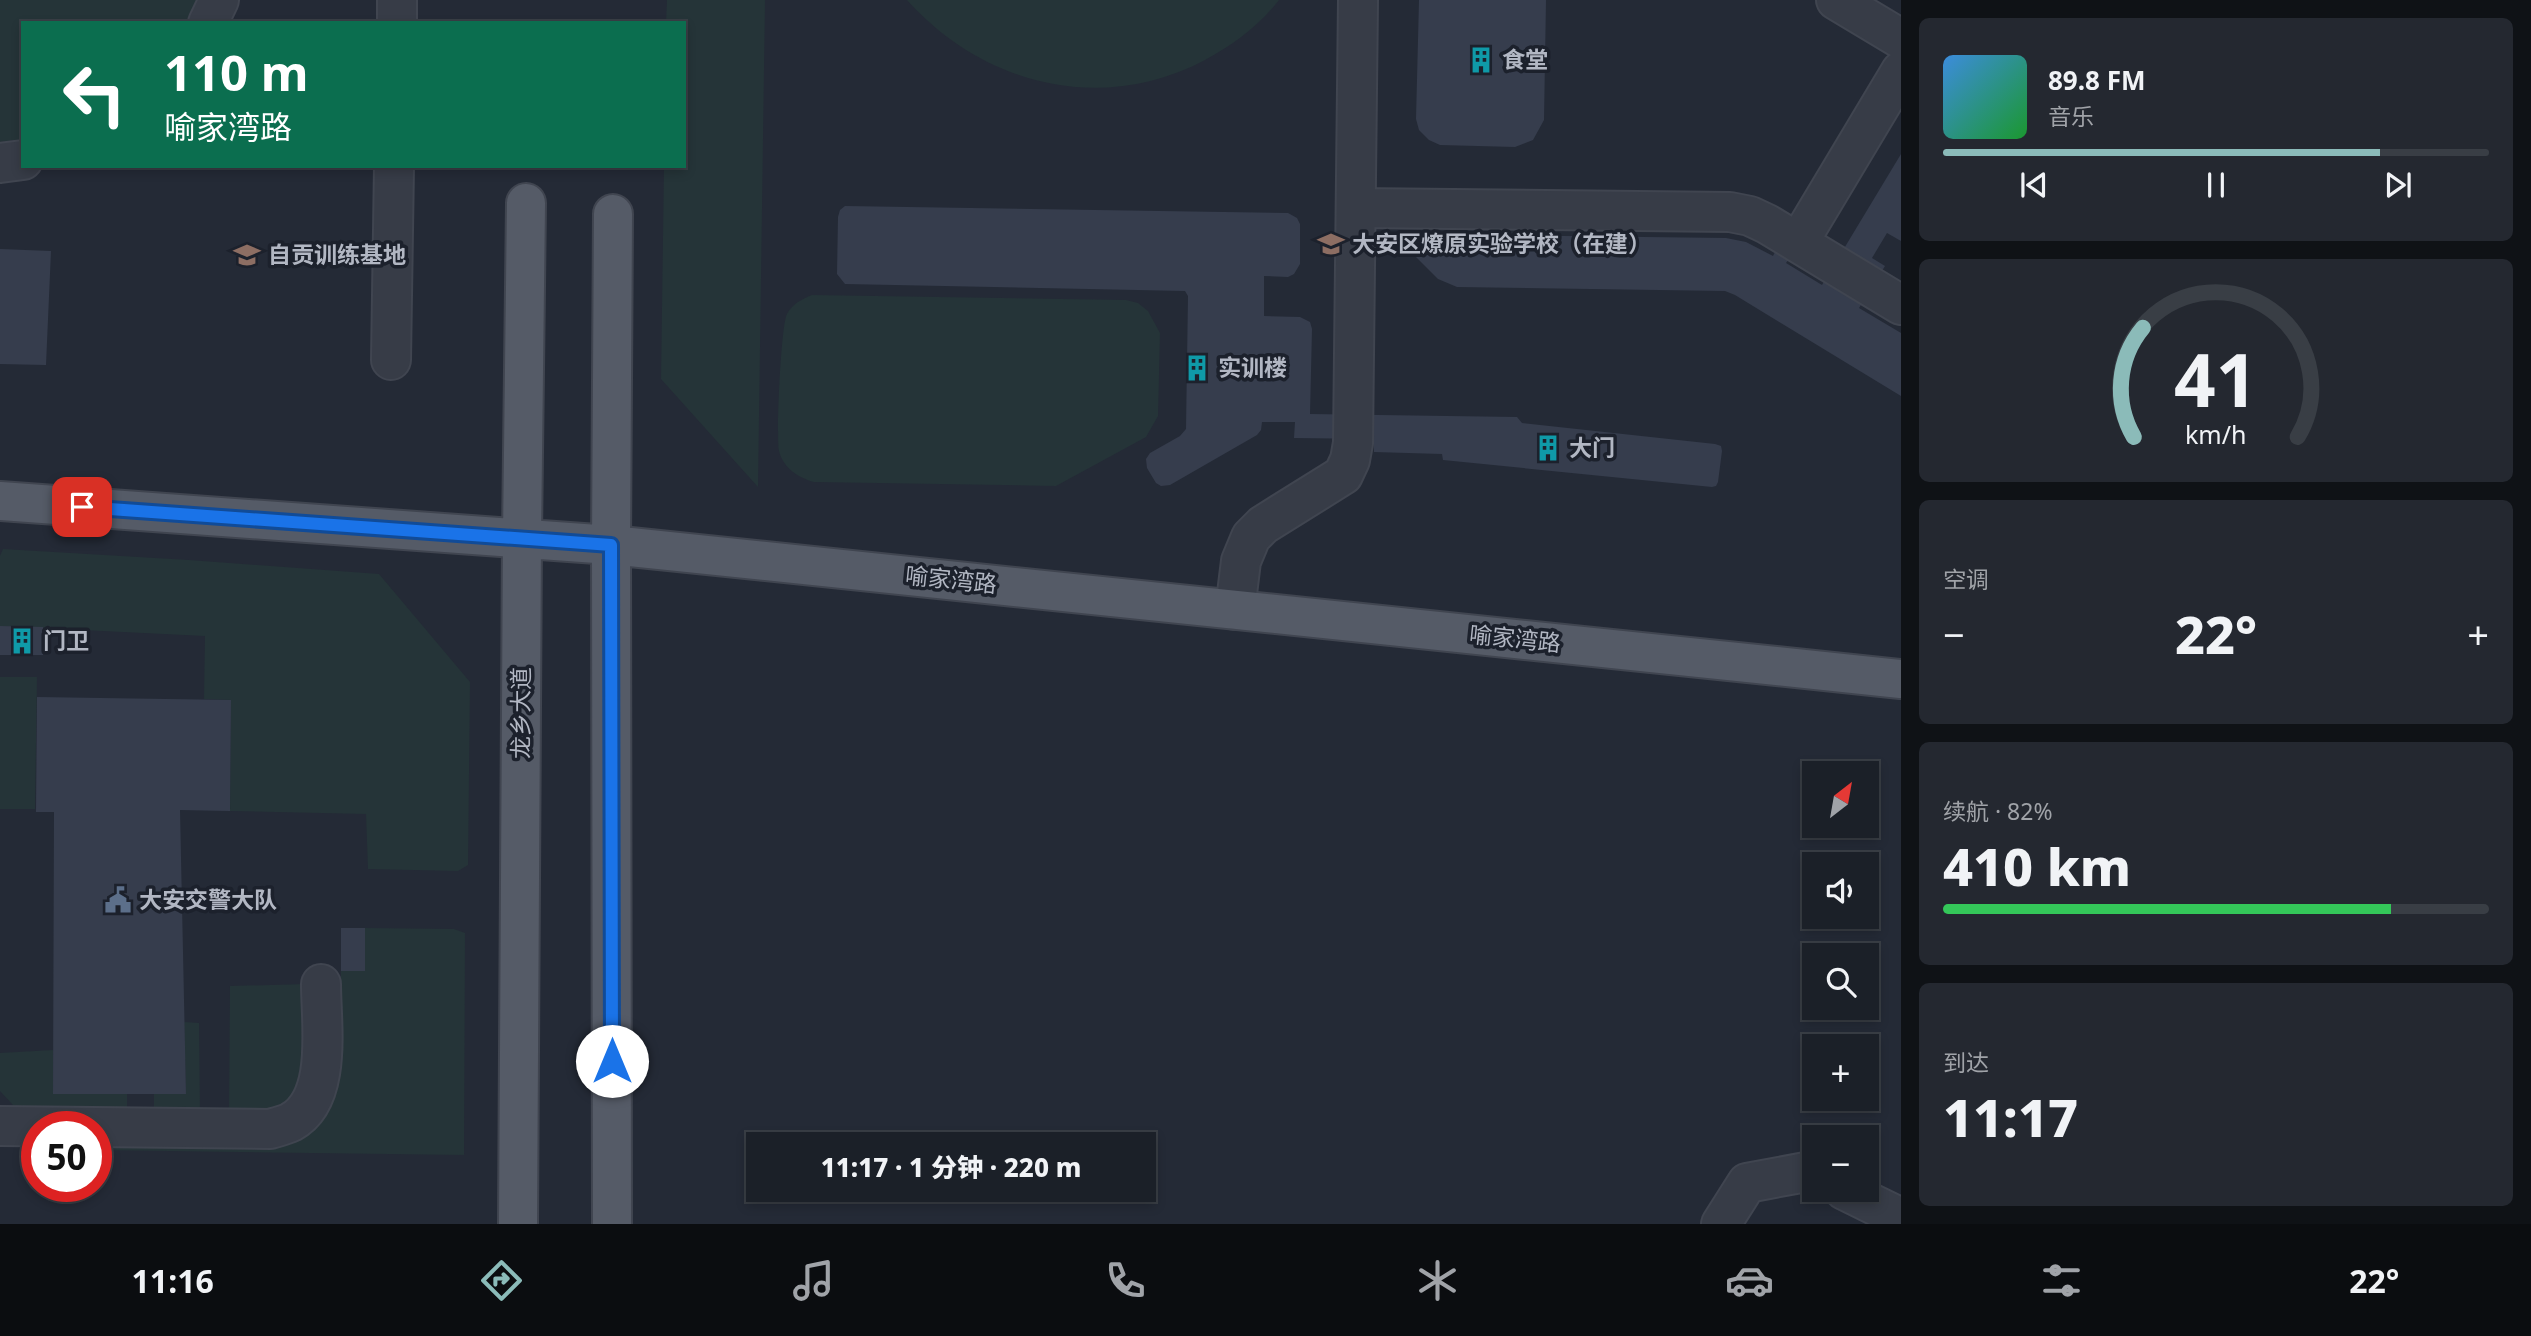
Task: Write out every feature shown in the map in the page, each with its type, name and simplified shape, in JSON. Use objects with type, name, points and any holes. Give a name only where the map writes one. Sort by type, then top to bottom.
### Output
[{"type":"main road","name":"龙乡大道","points":[[518,1224],[526,203]]},
{"type":"main road","points":[[612,1224],[613,214]]},
{"type":"main road","name":"喻家湾路","points":[[0,501],[611,545],[1901,679]]},
{"type":"lane","points":[[209,21],[219,0]]},
{"type":"lane","points":[[397,0],[397,21]]},
{"type":"lane","points":[[1235,610],[1241,561],[1251,537],[1263,525],[1328,487],[1343,475],[1350,460],[1353,443],[1358,0]]},
{"type":"lane","points":[[1836,0],[1901,39]]},
{"type":"lane","points":[[1798,243],[1901,72]]},
{"type":"lane","points":[[0,163],[21,160]]},
{"type":"lane","points":[[391,360],[394,168]]},
{"type":"lane","points":[[1356,208],[1730,212],[1750,216],[1901,304]]},
{"type":"lane","points":[[0,1126],[270,1129],[291,1122],[307,1108],[321,1073],[321,984]]},
{"type":"lane","points":[[1721,1224],[1747,1183],[1802,1173]]},
{"type":"lane","points":[[1868,1202],[1901,1218]]},
{"type":"shaded area","points":[[0,0],[200,0],[190,21],[21,21],[21,139],[0,142]]},
{"type":"shaded area","points":[[667,0],[765,0],[758,487],[661,379],[664,168],[686,168],[686,21],[666,21]]},
{"type":"shaded area","points":[[907,0],[1279,0],[1245,34],[1205,60],[1166,77],[1126,86],[1085,88],[1046,82],[1008,71],[971,53],[937,29]]},
{"type":"shaded area","points":[[812,295],[1126,300],[1138,303],[1148,311],[1160,333],[1158,416],[1146,437],[1056,486],[808,480],[792,471],[781,457],[778,426],[781,358],[787,314],[801,300]]},
{"type":"shaded area","points":[[3,549],[379,574],[470,682],[468,865],[458,871],[368,869],[366,814],[230,811],[231,700],[204,699],[205,636],[0,626],[0,556]]},
{"type":"shaded area","points":[[0,677],[37,677],[35,809],[0,809]]},
{"type":"shaded area","points":[[365,928],[454,929],[465,933],[464,1155],[112,1150],[112,1141],[289,1138],[334,984],[341,983],[341,971],[365,971]]},
{"type":"shaded area","points":[[307,984],[305,1079],[280,1111],[229,1114],[230,986]]},
{"type":"shaded area","points":[[184,1022],[199,1023],[200,1115],[154,1115],[154,1094],[186,1094]]},
{"type":"shaded area","points":[[53,1050],[53,1094],[127,1094],[127,1114],[112,1114],[112,1111],[29,1111],[13,1105],[0,1091],[0,1053]]},
{"type":"building","name":"食堂","points":[[1419,0],[1546,0],[1544,120],[1533,140],[1515,147],[1440,145],[1429,140],[1419,130],[1416,119]]},
{"type":"building","points":[[1901,154],[1901,241],[1887,233],[1872,258],[1885,266],[1859,308],[1901,333],[1901,396],[1725,291],[1457,287],[1438,279],[1409,250],[1408,245],[1416,234],[1726,238],[1746,242],[1773,256],[1775,252],[1788,260],[1786,263],[1822,285]]},
{"type":"building","name":"实训楼","points":[[845,206],[1288,213],[1297,218],[1300,224],[1300,264],[1294,274],[1288,277],[1264,276],[1264,316],[1300,317],[1310,322],[1310,414],[1517,417],[1522,423],[1715,444],[1721,446],[1722,451],[1718,482],[1712,487],[1443,460],[1442,454],[1374,452],[1374,439],[1294,438],[1295,422],[1262,422],[1257,435],[1170,485],[1161,486],[1156,483],[1147,468],[1146,459],[1150,453],[1180,436],[1186,429],[1188,296],[1185,291],[845,284],[837,274],[838,217]]},
{"type":"building","points":[[0,249],[51,251],[46,365],[0,364]]},
{"type":"building","name":"门卫","points":[[0,626],[43,627],[43,655],[0,655]]},
{"type":"building","name":"大安交警大队","points":[[37,697],[231,700],[230,811],[180,810],[186,1094],[53,1094],[54,812],[36,812]]},
{"type":"building","points":[[341,928],[365,928],[365,971],[341,971]]},
{"type":"place","name":"食堂","points":[[1481,60]]},
{"type":"place","name":"大安区燎原实验学校（在建）","points":[[1331,244]]},
{"type":"place","name":"自贡训练基地","points":[[247,255]]},
{"type":"place","name":"实训楼","points":[[1197,368]]},
{"type":"place","name":"大门","points":[[1548,448]]},
{"type":"place","name":"门卫","points":[[22,641]]},
{"type":"place","name":"大安交警大队","points":[[118,900]]},
{"type":"route","points":[[82,507],[611,545],[612,1061]]}]
